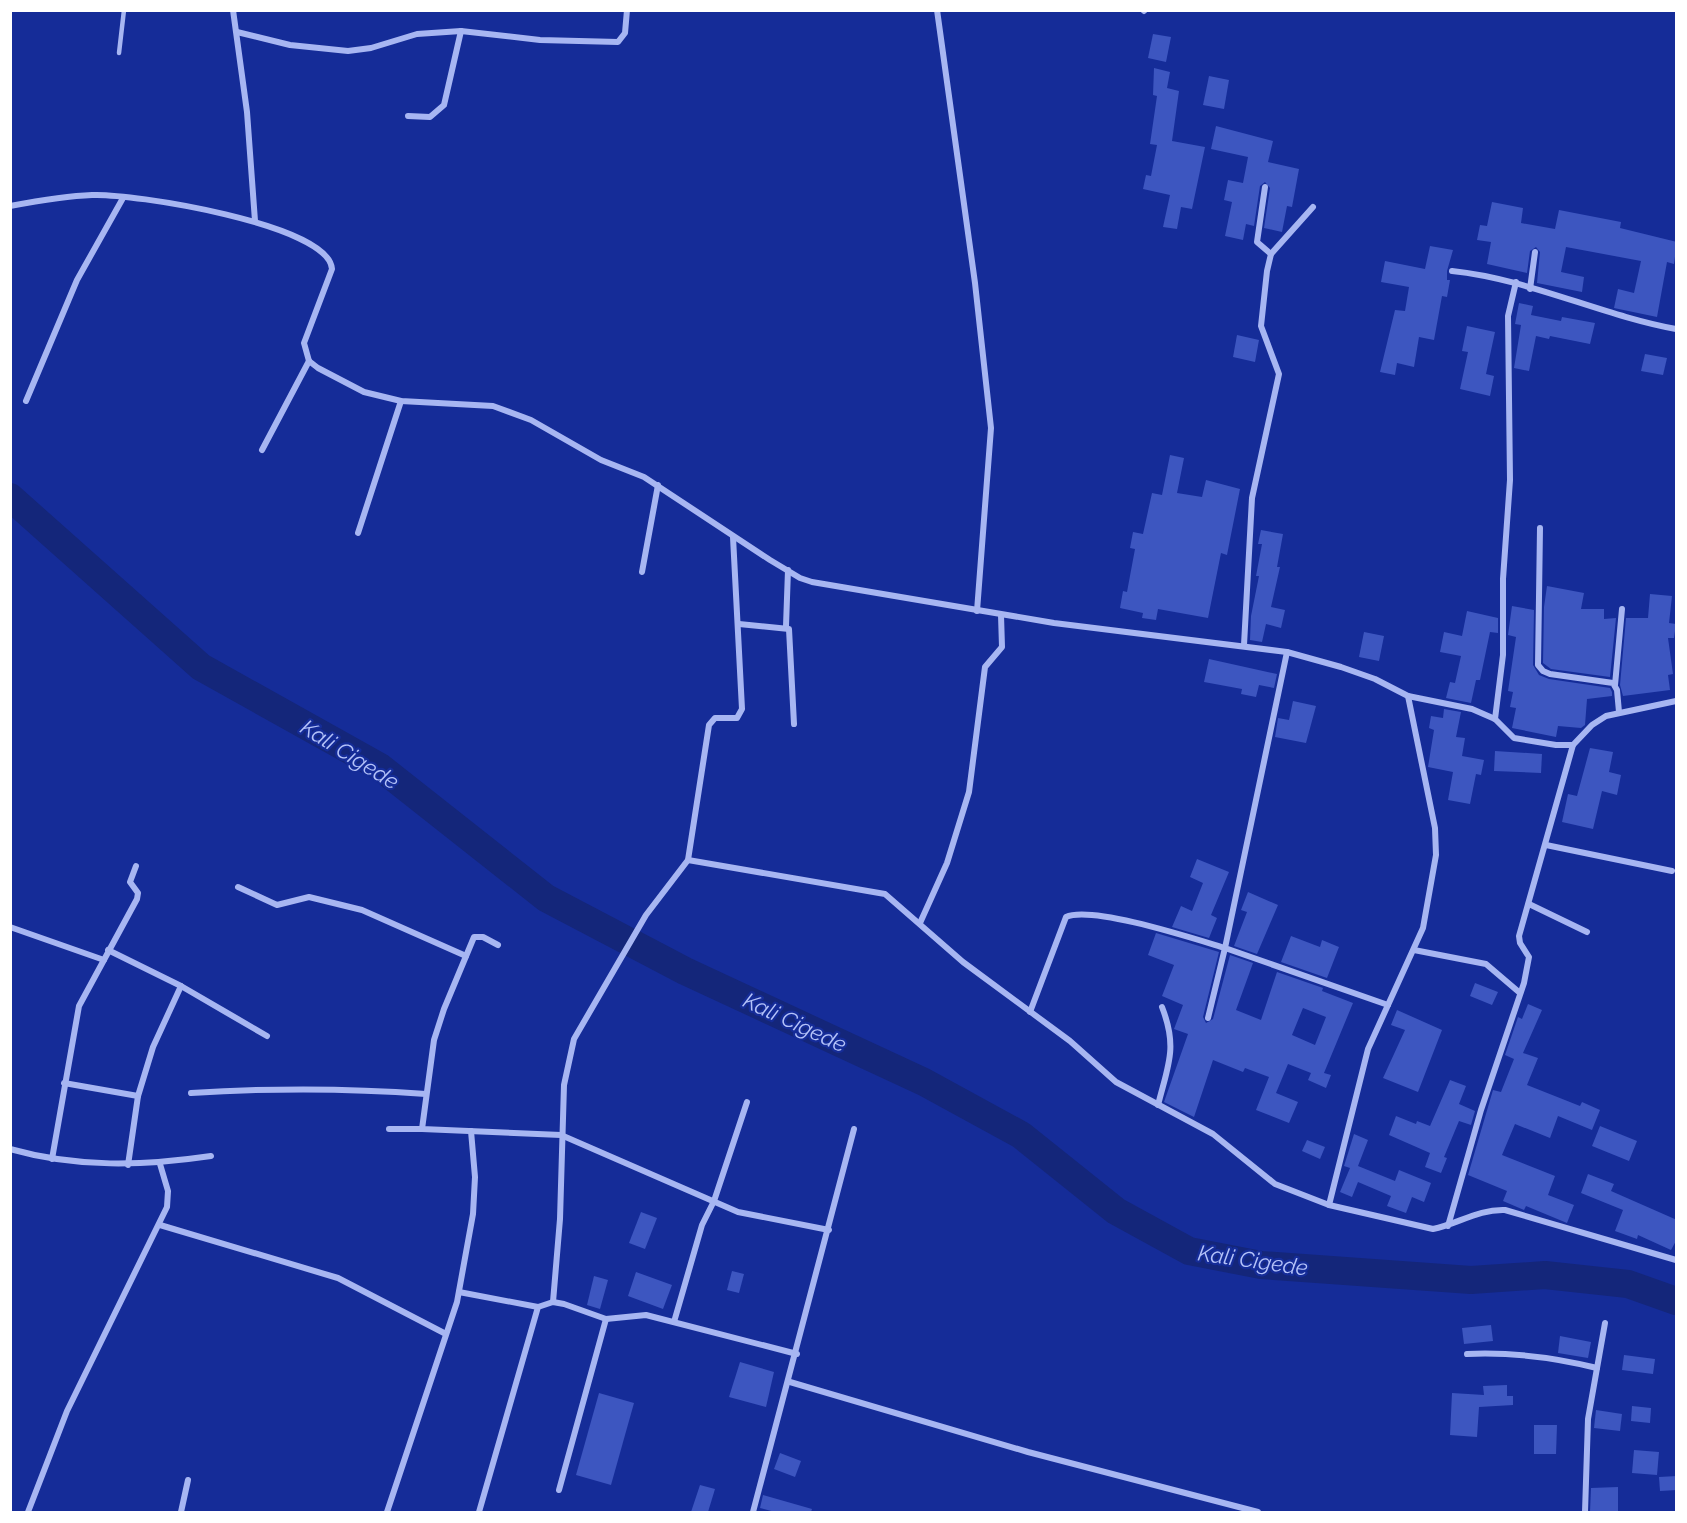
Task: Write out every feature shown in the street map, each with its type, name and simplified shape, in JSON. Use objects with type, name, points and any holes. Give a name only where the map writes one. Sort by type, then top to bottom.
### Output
[{"type":"street","points":[[233,10],[247,112],[255,221]]},
{"type":"street","points":[[237,32],[290,45],[348,51],[370,48],[417,34],[461,31],[540,40],[618,42],[625,33],[627,10]]},
{"type":"street","points":[[937,10],[975,283],[991,428],[977,611]]},
{"type":"street","points":[[408,116],[430,117],[444,105],[461,31]]},
{"type":"street","points":[[1265,187],[1257,242],[1271,254]]},
{"type":"street","points":[[10,206],[94,195],[177,204],[255,221],[318,249],[331,262],[332,269],[306,334],[305,352],[309,361],[364,392],[401,401],[467,403],[511,411],[601,460],[658,485],[733,537],[812,582],[1001,615],[1287,652],[1375,679],[1408,696],[1472,709],[1495,719],[1514,738],[1556,746],[1573,745]]},
{"type":"street","points":[[26,401],[77,280],[123,198]]},
{"type":"street","points":[[1244,645],[1252,498],[1279,374],[1261,326],[1271,254],[1313,207]]},
{"type":"street","points":[[1530,289],[1536,252]]},
{"type":"street","points":[[1452,271],[1489,274],[1609,314],[1677,329]]},
{"type":"street","points":[[1495,719],[1503,655],[1503,579],[1510,480],[1508,316],[1516,282]]},
{"type":"street","points":[[262,450],[309,361]]},
{"type":"street","points":[[358,532],[401,401]]},
{"type":"street","points":[[642,572],[658,485]]},
{"type":"street","points":[[1540,528],[1538,665],[1550,674],[1608,681],[1615,686]]},
{"type":"street","points":[[553,1302],[560,1219],[564,1085],[574,1039],[646,915],[688,860],[709,725],[716,718],[737,718],[742,709],[733,537]]},
{"type":"street","points":[[788,570],[786,626],[790,633],[794,724]]},
{"type":"street","points":[[1619,712],[1615,686],[1622,609]]},
{"type":"street","points":[[920,923],[947,863],[969,792],[985,667],[1002,647],[1001,615]]},
{"type":"street","points":[[739,624],[786,626]]},
{"type":"street","points":[[1208,1018],[1252,826],[1287,652]]},
{"type":"street","points":[[1329,1205],[1368,1049],[1423,928],[1437,845],[1408,696]]},
{"type":"street","points":[[1448,1226],[1481,1110],[1520,993],[1529,957],[1518,939],[1573,745],[1592,725],[1606,716],[1677,700]]},
{"type":"street","points":[[1546,844],[1672,871]]},
{"type":"street","points":[[688,860],[877,891],[891,898],[963,962],[1030,1012],[1116,1082],[1213,1134],[1275,1184],[1329,1205],[1433,1228],[1448,1226],[1478,1213],[1505,1210],[1677,1260]]},
{"type":"street","points":[[52,1159],[79,1006],[137,898],[138,893],[130,882],[136,866]]},
{"type":"street","points":[[238,887],[277,905],[309,897],[362,910],[466,956]]},
{"type":"street","points":[[1528,904],[1587,932]]},
{"type":"street","points":[[1030,1012],[1066,918],[1070,915],[1137,922],[1225,948],[1388,1005]]},
{"type":"street","points":[[10,927],[104,960]]},
{"type":"street","points":[[422,1129],[434,1040],[466,956],[477,936],[498,945]]},
{"type":"street","points":[[108,950],[181,986],[267,1036]]},
{"type":"street","points":[[1414,950],[1486,964],[1520,993]]},
{"type":"street","points":[[128,1165],[138,1096],[153,1047],[181,986]]},
{"type":"street","points":[[1158,1105],[1172,1048],[1170,1028],[1162,1007]]},
{"type":"street","points":[[64,1083],[138,1096]]},
{"type":"street","points":[[190,1093],[274,1088],[369,1089],[426,1094]]},
{"type":"street","points":[[674,1322],[700,1232],[714,1201],[747,1102]]},
{"type":"street","points":[[389,1130],[422,1129],[561,1135],[748,1215],[828,1230]]},
{"type":"street","points":[[753,1512],[797,1354],[854,1129]]},
{"type":"street","points":[[387,1512],[459,1292],[473,1214],[476,1177],[471,1131]]},
{"type":"street","points":[[10,1149],[52,1159],[128,1165],[160,1164],[211,1156]]},
{"type":"street","points":[[28,1512],[67,1411],[126,1287],[160,1225],[168,1199],[160,1164]]},
{"type":"street","points":[[160,1225],[338,1278],[444,1333]]},
{"type":"street","points":[[459,1292],[538,1307],[553,1302],[606,1319],[639,1315],[797,1354]]},
{"type":"street","points":[[479,1512],[538,1307]]},
{"type":"street","points":[[559,1490],[606,1319]]},
{"type":"street","points":[[1585,1512],[1586,1451],[1605,1323]]},
{"type":"street","points":[[1467,1354],[1506,1352],[1564,1360],[1597,1368]]},
{"type":"street","points":[[789,1382],[1039,1455],[1258,1512]]},
{"type":"street","points":[[181,1512],[188,1480]]},
{"type":"lane","points":[[119,53],[124,10]]},
{"type":"building","points":[[1153,34],[1171,37],[1166,62],[1148,58]]},
{"type":"building","points":[[1154,68],[1170,72],[1167,88],[1179,91],[1172,141],[1205,147],[1192,209],[1181,207],[1177,229],[1163,227],[1170,195],[1143,189],[1146,175],[1151,176],[1157,145],[1150,144],[1157,96],[1153,95]]},
{"type":"building","points":[[1209,76],[1229,80],[1224,109],[1203,105]]},
{"type":"building","points":[[1216,126],[1273,141],[1268,162],[1299,169],[1292,207],[1287,206],[1282,232],[1264,228],[1270,188],[1265,182],[1260,186],[1254,226],[1246,224],[1243,240],[1225,236],[1232,202],[1224,200],[1228,180],[1243,183],[1248,157],[1211,149]]},
{"type":"building","points":[[1492,202],[1523,208],[1521,223],[1555,229],[1559,210],[1621,222],[1620,228],[1677,242],[1674,264],[1667,262],[1657,317],[1614,308],[1618,289],[1634,293],[1641,261],[1566,247],[1561,272],[1584,277],[1582,292],[1537,283],[1540,252],[1536,247],[1530,251],[1527,273],[1487,264],[1491,242],[1477,240],[1480,225],[1487,226]]},
{"type":"building","points":[[1430,246],[1453,250],[1447,271],[1447,280],[1450,280],[1447,297],[1442,296],[1434,340],[1419,337],[1414,367],[1397,363],[1395,375],[1380,372],[1395,310],[1405,311],[1409,287],[1381,282],[1385,261],[1425,269]]},
{"type":"building","points":[[1519,303],[1533,306],[1531,315],[1561,321],[1562,317],[1595,323],[1590,344],[1550,336],[1549,339],[1536,336],[1529,371],[1514,368],[1521,325],[1515,324]]},
{"type":"building","points":[[1467,326],[1495,332],[1486,374],[1494,376],[1490,396],[1460,389],[1468,352],[1462,351]]},
{"type":"building","points":[[1237,335],[1259,340],[1255,362],[1233,357]]},
{"type":"building","points":[[1645,354],[1667,358],[1663,375],[1641,371]]},
{"type":"building","points":[[1170,455],[1184,458],[1177,493],[1202,497],[1206,480],[1240,489],[1227,555],[1221,553],[1208,618],[1158,609],[1156,620],[1142,618],[1143,613],[1120,608],[1123,591],[1127,592],[1135,549],[1130,548],[1133,532],[1143,534],[1152,493],[1162,495]]},
{"type":"building","points":[[1261,530],[1283,534],[1277,567],[1280,567],[1271,607],[1285,610],[1281,628],[1266,624],[1262,642],[1250,640],[1251,616],[1259,576],[1256,576],[1262,544],[1258,544]]},
{"type":"building","points":[[1547,586],[1584,593],[1581,609],[1604,609],[1604,619],[1616,618],[1610,677],[1551,669],[1543,663],[1544,607]]},
{"type":"building","points":[[1650,594],[1672,596],[1669,623],[1676,624],[1674,638],[1668,638],[1673,674],[1668,675],[1670,690],[1623,696],[1620,685],[1626,618],[1648,618]]},
{"type":"building","points":[[1512,606],[1534,610],[1533,665],[1539,675],[1549,679],[1610,688],[1612,696],[1587,699],[1585,725],[1581,728],[1558,726],[1556,737],[1512,728],[1516,708],[1510,707],[1513,692],[1508,691],[1516,637],[1508,635]]},
{"type":"building","points":[[1467,611],[1498,618],[1498,633],[1490,632],[1480,680],[1476,680],[1471,703],[1446,698],[1450,682],[1455,683],[1461,656],[1440,652],[1444,632],[1462,636]]},
{"type":"building","points":[[1364,632],[1384,636],[1379,661],[1359,657]]},
{"type":"building","points":[[1209,659],[1277,674],[1274,688],[1259,685],[1256,697],[1241,694],[1242,689],[1204,682]]},
{"type":"building","points":[[1293,701],[1316,706],[1306,743],[1275,737],[1278,718],[1289,720]]},
{"type":"building","points":[[1444,709],[1461,712],[1456,737],[1465,738],[1462,756],[1484,760],[1481,775],[1476,774],[1470,804],[1448,800],[1453,772],[1428,767],[1434,730],[1429,728],[1431,716],[1443,718]]},
{"type":"building","points":[[1590,748],[1613,752],[1609,772],[1621,775],[1617,795],[1602,791],[1593,829],[1562,822],[1568,794],[1577,796]]},
{"type":"building","points":[[1495,751],[1542,754],[1541,773],[1494,771]]},
{"type":"building","points":[[1197,859],[1229,872],[1211,915],[1217,918],[1209,938],[1172,927],[1181,906],[1192,911],[1203,883],[1190,877]]},
{"type":"building","points":[[1248,892],[1278,905],[1257,954],[1234,946],[1247,912],[1241,910]]},
{"type":"building","points":[[1156,933],[1219,952],[1203,1017],[1206,1023],[1213,1019],[1230,955],[1253,963],[1236,1010],[1261,1020],[1277,972],[1323,988],[1322,991],[1353,1003],[1324,1073],[1331,1075],[1326,1088],[1308,1080],[1311,1073],[1288,1064],[1276,1093],[1298,1102],[1289,1123],[1256,1110],[1269,1077],[1245,1068],[1243,1072],[1213,1060],[1194,1117],[1164,1102],[1188,1034],[1174,1029],[1183,1005],[1162,996],[1174,965],[1148,955]],"holes":[[[1303,1008],[1326,1017],[1315,1045],[1292,1035]]]},
{"type":"building","points":[[1291,936],[1320,947],[1322,940],[1339,947],[1327,978],[1281,962]]},
{"type":"building","points":[[1475,983],[1498,992],[1492,1005],[1470,996]]},
{"type":"building","points":[[1528,1004],[1542,1010],[1523,1053],[1538,1058],[1527,1085],[1580,1106],[1582,1102],[1600,1110],[1592,1130],[1558,1116],[1550,1138],[1515,1124],[1502,1155],[1555,1176],[1548,1195],[1574,1205],[1567,1223],[1526,1206],[1524,1210],[1503,1201],[1507,1191],[1468,1175],[1493,1090],[1501,1092],[1514,1059],[1505,1055],[1518,1017],[1522,1019]]},
{"type":"building","points":[[1397,1010],[1442,1030],[1418,1092],[1383,1078],[1405,1030],[1391,1025]]},
{"type":"building","points":[[1450,1080],[1466,1086],[1459,1104],[1475,1111],[1471,1125],[1459,1121],[1444,1157],[1447,1158],[1441,1173],[1425,1167],[1430,1153],[1389,1135],[1396,1116],[1416,1124],[1417,1121],[1430,1126]]},
{"type":"building","points":[[1600,1126],[1637,1141],[1629,1161],[1592,1146]]},
{"type":"building","points":[[1354,1134],[1368,1140],[1358,1166],[1395,1181],[1399,1170],[1431,1183],[1424,1202],[1412,1197],[1406,1213],[1387,1206],[1391,1196],[1358,1182],[1352,1197],[1340,1192],[1350,1168],[1344,1166]]},
{"type":"building","points":[[1307,1140],[1325,1147],[1320,1159],[1302,1151]]},
{"type":"building","points":[[1588,1174],[1614,1184],[1611,1191],[1677,1220],[1677,1239],[1671,1250],[1638,1235],[1637,1239],[1615,1231],[1623,1210],[1581,1193]]},
{"type":"building","points":[[641,1212],[657,1218],[645,1249],[629,1243]]},
{"type":"building","points":[[732,1271],[744,1274],[739,1293],[727,1290]]},
{"type":"building","points":[[636,1272],[672,1285],[663,1309],[628,1296]]},
{"type":"building","points":[[594,1276],[608,1280],[600,1309],[587,1305]]},
{"type":"building","points":[[1491,1325],[1493,1341],[1464,1344],[1462,1328]]},
{"type":"building","points":[[1560,1336],[1591,1342],[1588,1358],[1558,1353]]},
{"type":"building","points":[[1624,1355],[1655,1359],[1653,1374],[1622,1370]]},
{"type":"building","points":[[740,1362],[774,1372],[766,1407],[729,1397]]},
{"type":"building","points":[[1507,1385],[1507,1396],[1513,1396],[1513,1405],[1479,1407],[1477,1437],[1450,1435],[1452,1393],[1484,1395],[1483,1386]]},
{"type":"building","points":[[599,1393],[634,1403],[611,1485],[576,1475]]},
{"type":"building","points":[[1632,1406],[1651,1408],[1650,1423],[1631,1421]]},
{"type":"building","points":[[1596,1410],[1622,1414],[1620,1431],[1594,1428]]},
{"type":"building","points":[[1534,1425],[1557,1425],[1556,1454],[1534,1454]]},
{"type":"building","points":[[1634,1450],[1659,1452],[1657,1475],[1632,1473]]},
{"type":"building","points":[[780,1453],[801,1461],[795,1477],[774,1469]]},
{"type":"building","points":[[1677,1476],[1677,1490],[1660,1491],[1659,1477]]},
{"type":"building","points":[[700,1485],[715,1489],[708,1512],[691,1512]]},
{"type":"building","points":[[1618,1487],[1618,1512],[1590,1512],[1591,1488]]},
{"type":"building","points":[[763,1495],[812,1509],[811,1512],[775,1512],[760,1508]]},
{"type":"waterway","name":"Kali Cigede","points":[[10,497],[201,667],[380,767],[546,898],[685,971],[924,1082],[1021,1135],[1116,1211],[1189,1251],[1261,1265],[1471,1280],[1545,1275],[1628,1284],[1676,1301]]}]
